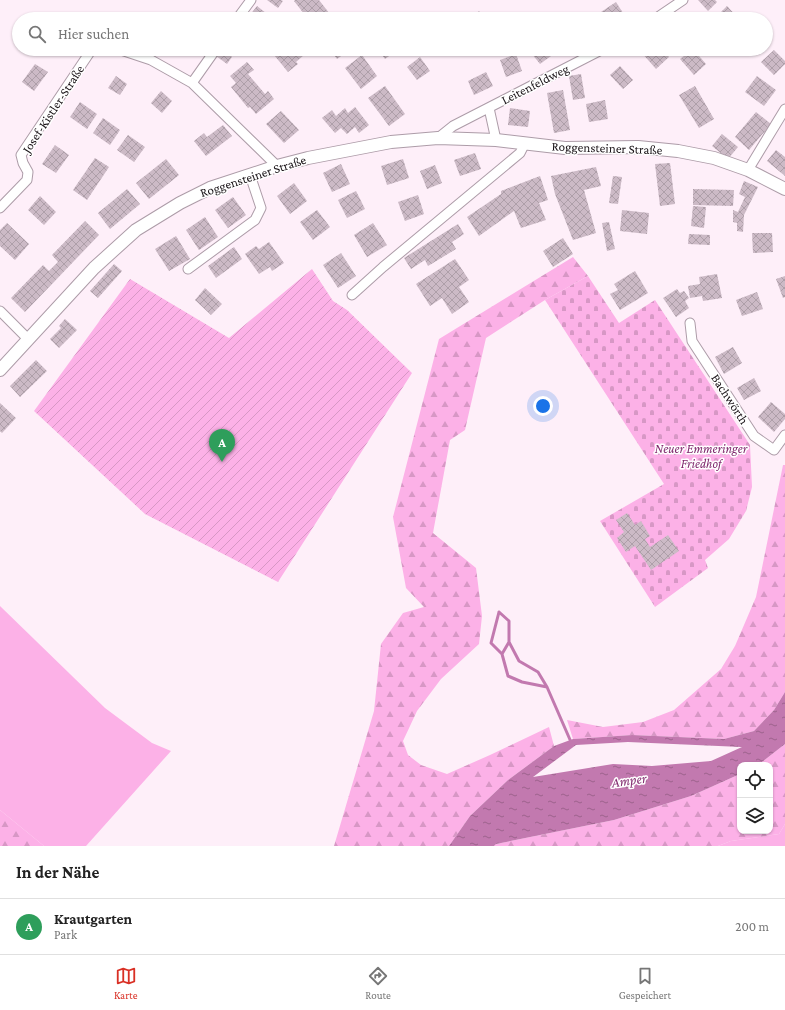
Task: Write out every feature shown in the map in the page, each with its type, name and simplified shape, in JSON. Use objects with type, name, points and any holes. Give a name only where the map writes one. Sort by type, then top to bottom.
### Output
[{"type":"street","points":[[242,12],[251,0]]},
{"type":"street","points":[[665,12],[683,0]]},
{"type":"street","name":"Josef-Kistler-Straße","points":[[0,208],[27,180],[28,172],[21,156],[87,56]]},
{"type":"street","points":[[139,56],[151,60],[192,83],[277,166]]},
{"type":"street","points":[[192,83],[211,56]]},
{"type":"street","name":"Leitenfeldweg","points":[[438,138],[453,126],[589,56]]},
{"type":"street","name":"Leitenfeldweg","points":[[489,108],[496,140]]},
{"type":"street","points":[[748,170],[785,109]]},
{"type":"street","name":"Roggensteiner Straße","points":[[0,370],[94,268],[136,230],[180,202],[210,188],[277,166],[327,154],[391,142],[438,138],[496,140],[565,148],[638,147],[678,151],[714,158],[748,170],[782,187]]},
{"type":"street","points":[[352,295],[383,267],[520,152],[525,143]]},
{"type":"street","points":[[188,269],[255,220],[261,208],[250,175]]},
{"type":"street","points":[[0,312],[28,339]]},
{"type":"street","name":"Bachwörth","points":[[690,323],[692,340],[754,436],[774,450],[785,435]]},
{"type":"green space","points":[[573,257],[588,276],[545,300],[486,338],[465,430],[450,440],[433,533],[476,568],[482,616],[479,644],[441,679],[417,711],[403,741],[408,755],[421,765],[447,774],[549,727],[554,746],[508,780],[470,816],[449,846],[334,846],[374,711],[381,644],[403,613],[424,607],[406,588],[393,517],[439,339]]},
{"type":"green space","points":[[312,269],[333,301],[347,310],[412,373],[278,582],[145,514],[34,411],[130,279],[229,338]]},
{"type":"green space","name":"Neuer Emmeringer Friedhof","points":[[588,276],[619,323],[655,300],[750,445],[752,487],[746,511],[729,539],[705,560],[708,568],[655,607],[600,521],[664,484],[545,300]]},
{"type":"green space","points":[[783,465],[785,465],[785,692],[774,710],[754,731],[724,739],[632,735],[573,739],[567,720],[603,727],[643,722],[674,710],[721,669],[735,646],[756,597]]},
{"type":"green space","points":[[0,606],[105,708],[152,743],[171,751],[86,846],[44,846],[0,810]]},
{"type":"green space","points":[[785,744],[785,824],[779,834],[731,841],[718,846],[494,846],[496,844],[614,820],[691,796],[737,775],[737,834],[773,834],[773,762],[762,762]]},
{"type":"green space","points":[[0,810],[44,846],[0,846]]},
{"type":"green space","points":[[785,824],[785,846],[718,846],[731,841],[779,834]]},
{"type":"water","name":"Amper","points":[[785,692],[785,744],[762,762],[737,762],[737,775],[691,796],[614,820],[496,844],[494,846],[449,846],[470,816],[508,780],[554,746],[573,739],[632,735],[724,739],[754,731],[774,710]],"holes":[[[628,742],[742,747],[711,761],[652,766],[613,764],[533,777],[576,745]]]},
{"type":"building","points":[[267,0],[281,0],[283,1],[278,8]]},
{"type":"building","points":[[319,0],[328,12],[303,12],[294,1]]},
{"type":"building","points":[[698,0],[715,0],[717,2],[708,11]]},
{"type":"building","points":[[616,2],[622,12],[601,12]]},
{"type":"building","points":[[257,6],[265,12],[252,12]]},
{"type":"building","points":[[727,6],[733,12],[721,12]]},
{"type":"building","points":[[774,50],[785,61],[785,64],[774,75],[761,62],[768,56],[773,56]]},
{"type":"building","points":[[216,56],[231,56],[232,57],[227,64]]},
{"type":"building","points":[[275,56],[303,56],[296,62],[298,64],[288,72]]},
{"type":"building","points":[[363,56],[377,76],[361,89],[345,68]]},
{"type":"building","points":[[511,56],[517,56],[522,71],[506,77],[500,60]]},
{"type":"building","points":[[534,56],[551,56],[540,64]]},
{"type":"building","points":[[645,56],[668,56],[669,57],[656,69]]},
{"type":"building","points":[[684,56],[699,56],[706,64],[694,75],[680,59]]},
{"type":"building","points":[[420,57],[430,71],[417,80],[407,67]]},
{"type":"building","points":[[247,62],[254,70],[248,74],[265,94],[268,91],[274,99],[256,114],[250,107],[248,108],[231,87],[236,83],[230,76]]},
{"type":"building","points":[[35,64],[48,72],[34,91],[22,82]]},
{"type":"building","points":[[620,66],[633,80],[623,89],[610,75]]},
{"type":"building","points":[[486,72],[493,86],[474,95],[468,81]]},
{"type":"building","points":[[581,74],[585,98],[573,100],[569,76]]},
{"type":"building","points":[[116,76],[127,84],[120,95],[108,88]]},
{"type":"building","points":[[757,76],[776,90],[764,106],[745,92]]},
{"type":"building","points":[[385,86],[405,114],[389,126],[368,98]]},
{"type":"building","points":[[695,86],[714,119],[699,128],[679,95]]},
{"type":"building","points":[[563,90],[570,130],[554,133],[547,93]]},
{"type":"building","points":[[161,91],[172,101],[162,113],[151,103]]},
{"type":"building","points":[[605,100],[608,119],[589,122],[586,104]]},
{"type":"building","points":[[80,102],[97,114],[87,129],[70,117]]},
{"type":"building","points":[[355,107],[369,125],[359,133],[355,127],[347,134],[341,128],[335,133],[322,118],[332,110],[336,116],[345,108],[348,113]]},
{"type":"building","points":[[510,108],[530,111],[528,127],[508,125]]},
{"type":"building","points":[[281,111],[299,130],[284,143],[266,124]]},
{"type":"building","points":[[756,112],[771,124],[749,150],[735,137]]},
{"type":"building","points":[[103,118],[120,130],[110,145],[93,133]]},
{"type":"building","points":[[223,125],[232,136],[206,156],[194,141],[204,133],[207,137]]},
{"type":"building","points":[[722,134],[738,147],[728,159],[712,146]]},
{"type":"building","points":[[128,135],[145,147],[134,162],[117,150]]},
{"type":"building","points":[[55,145],[69,155],[56,173],[42,164]]},
{"type":"building","points":[[776,150],[785,157],[785,176],[767,161]]},
{"type":"building","points":[[475,153],[481,169],[460,176],[454,160]]},
{"type":"building","points":[[95,158],[109,167],[87,200],[73,190]]},
{"type":"building","points":[[166,159],[179,175],[149,199],[136,183]]},
{"type":"building","points":[[403,159],[409,178],[387,185],[381,166]]},
{"type":"building","points":[[670,163],[675,204],[660,206],[655,164]]},
{"type":"building","points":[[341,164],[350,184],[332,192],[323,173]]},
{"type":"building","points":[[435,165],[442,183],[427,189],[420,171]]},
{"type":"building","points":[[596,167],[601,186],[584,190],[596,233],[573,240],[555,194],[551,176]]},
{"type":"building","points":[[540,176],[548,200],[539,203],[546,220],[521,228],[514,211],[479,236],[467,217],[501,194],[501,191]]},
{"type":"building","points":[[613,176],[622,177],[618,204],[609,203]]},
{"type":"building","points":[[744,181],[758,187],[744,215],[743,232],[737,231],[737,223],[733,222],[733,210],[738,212],[745,197],[739,194]]},
{"type":"building","points":[[294,183],[307,201],[290,214],[277,196]]},
{"type":"building","points":[[127,189],[140,204],[110,229],[98,213]]},
{"type":"building","points":[[693,189],[734,190],[733,206],[693,205]]},
{"type":"building","points":[[356,191],[365,209],[347,218],[338,200]]},
{"type":"building","points":[[418,195],[424,214],[405,221],[398,202]]},
{"type":"building","points":[[40,196],[56,212],[44,225],[28,210]]},
{"type":"building","points":[[233,197],[246,215],[228,228],[215,210]]},
{"type":"building","points":[[693,206],[706,207],[704,228],[691,226]]},
{"type":"building","points":[[317,210],[330,227],[313,240],[300,222]]},
{"type":"building","points":[[622,210],[649,213],[647,234],[620,231]]},
{"type":"building","points":[[205,217],[218,237],[199,250],[186,230]]},
{"type":"building","points":[[85,221],[99,235],[25,312],[11,298],[43,265],[49,271],[58,262],[52,255]]},
{"type":"building","points":[[609,222],[615,249],[607,251],[602,223]]},
{"type":"building","points":[[7,223],[29,244],[15,260],[0,246],[0,230]]},
{"type":"building","points":[[373,223],[387,245],[367,257],[354,235]]},
{"type":"building","points":[[458,224],[464,234],[452,242],[456,249],[428,266],[425,260],[411,269],[404,258]]},
{"type":"building","points":[[752,233],[772,233],[773,252],[753,253]]},
{"type":"building","points":[[689,234],[710,235],[710,245],[688,244]]},
{"type":"building","points":[[176,236],[190,259],[169,271],[155,249]]},
{"type":"building","points":[[563,238],[573,254],[553,267],[543,251]]},
{"type":"building","points":[[269,242],[284,263],[272,271],[270,267],[259,274],[245,254],[256,246],[259,249]]},
{"type":"building","points":[[234,247],[242,259],[216,278],[208,266]]},
{"type":"building","points":[[341,253],[356,276],[338,288],[323,265]]},
{"type":"building","points":[[455,259],[469,280],[459,287],[469,302],[452,314],[442,298],[430,306],[416,284]]},
{"type":"building","points":[[114,264],[122,271],[98,298],[90,291]]},
{"type":"building","points":[[635,271],[648,293],[620,310],[610,294],[618,290],[614,284]]},
{"type":"building","points":[[717,274],[722,298],[703,301],[702,296],[690,298],[688,286],[700,284],[699,277]]},
{"type":"building","points":[[785,276],[785,297],[783,298],[776,279]]},
{"type":"building","points":[[205,288],[222,304],[211,315],[195,300]]},
{"type":"building","points":[[677,289],[680,293],[684,291],[689,298],[685,301],[689,308],[676,317],[663,298]]},
{"type":"building","points":[[757,292],[763,309],[742,316],[736,300]]},
{"type":"building","points":[[65,319],[77,330],[59,348],[50,339],[61,328],[59,326]]},
{"type":"building","points":[[733,347],[742,363],[724,374],[715,357]]},
{"type":"building","points":[[36,360],[47,371],[20,397],[10,386]]},
{"type":"building","points":[[754,378],[761,391],[744,400],[737,388]]},
{"type":"building","points":[[771,402],[785,414],[785,419],[774,432],[758,417]]},
{"type":"building","points":[[0,403],[16,418],[2,433],[0,431]]},
{"type":"building","points":[[627,513],[635,525],[641,521],[650,536],[645,539],[650,547],[668,535],[679,551],[651,570],[635,546],[626,552],[617,538],[624,532],[616,520]]},
{"type":"waterway","points":[[499,612],[509,621],[509,642],[519,661],[538,672],[547,687],[571,742],[570,743]]},
{"type":"waterway","points":[[499,612],[491,643],[502,654],[508,676],[522,682],[547,687]]},
{"type":"waterway","points":[[502,654],[509,642]]},
{"type":"place","name":"Krautgarten","points":[[222,462]]}]
